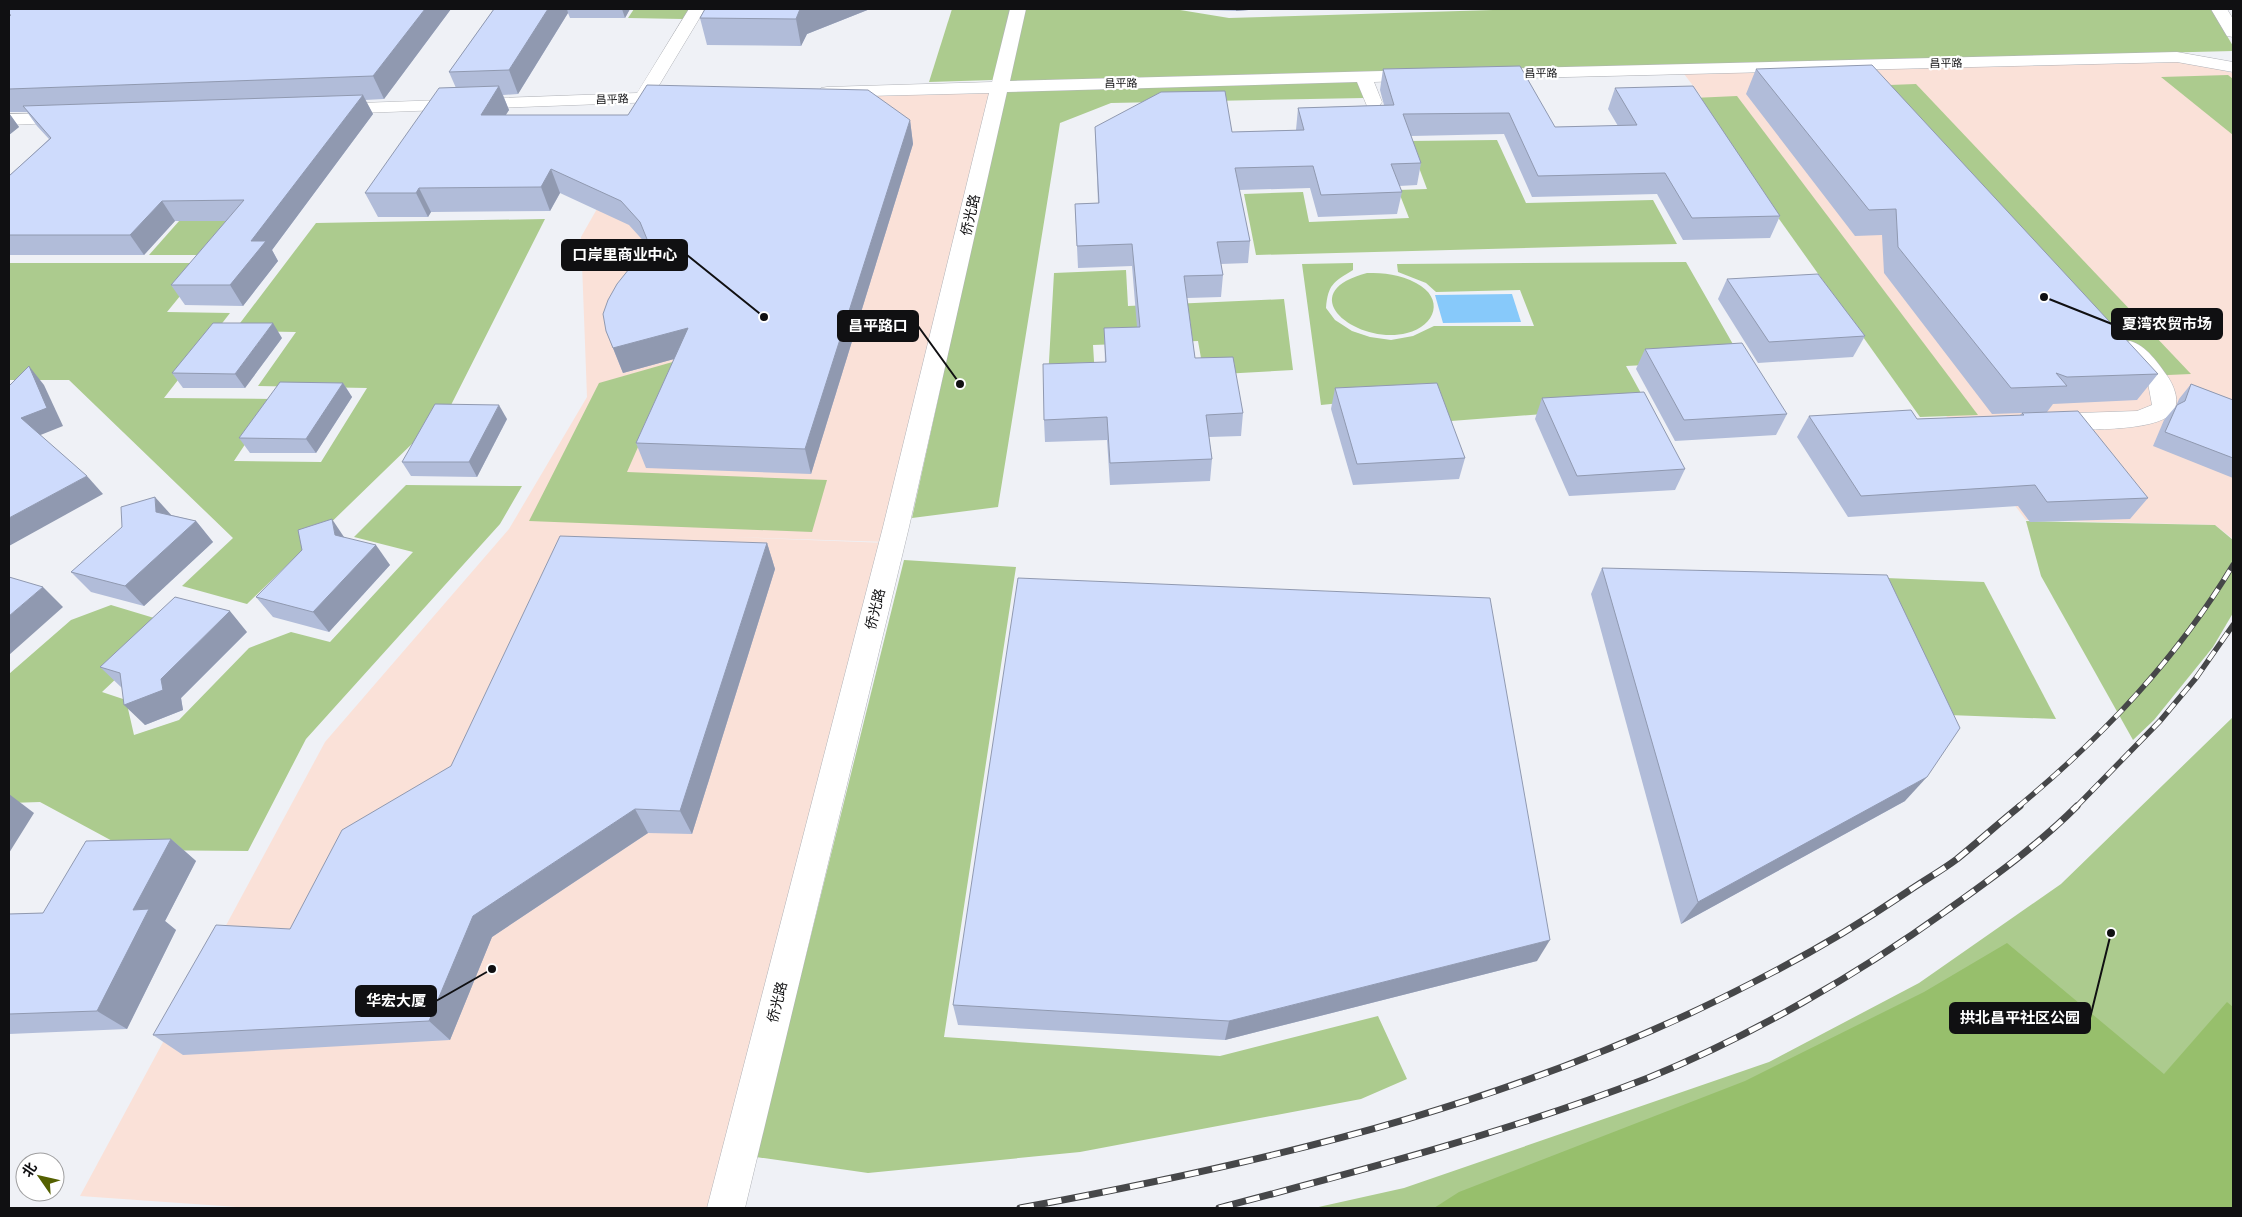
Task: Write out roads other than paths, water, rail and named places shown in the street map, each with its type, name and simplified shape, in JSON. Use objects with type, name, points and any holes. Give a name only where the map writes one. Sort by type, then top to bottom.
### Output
[{"type":"street","points":[[643,98],[697,9]]},
{"type":"street","name":"侨光路","points":[[726,1208],[896,527],[1018,9]]},
{"type":"street","points":[[2219,9],[2233,32]]},
{"type":"street","points":[[2177,57],[2214,55],[2233,50]]},
{"type":"street","points":[[2177,57],[2233,60]]},
{"type":"street","name":"昌平路","points":[[1470,74],[2177,57],[2233,67]]},
{"type":"street","points":[[1861,65],[1883,88]]},
{"type":"street","name":"昌平路","points":[[810,92],[1432,75]]},
{"type":"street","points":[[1364,77],[1373,102]]},
{"type":"street","name":"昌平路","points":[[316,109],[692,96]]},
{"type":"street","points":[[9,120],[88,117]]},
{"type":"street","points":[[2029,423],[2141,419],[2163,409],[2166,395],[2156,376],[2115,333]]},
{"type":"water","points":[[1512,294],[1521,322],[1443,323],[1435,295]]},
{"type":"railway","points":[[2018,807],[2079,753],[2136,695],[2187,633],[2233,565]]},
{"type":"railway","points":[[2076,807],[2160,721],[2196,678],[2233,625]]},
{"type":"railway","points":[[1020,1208],[1119,1189],[1312,1145],[1407,1119],[1501,1089],[1593,1055],[1685,1016],[1826,943],[1951,863],[2020,806]]},
{"type":"railway","points":[[1219,1208],[1435,1149],[1543,1116],[1648,1078],[1725,1044],[1839,981],[1912,935],[1997,874],[2046,835],[2076,807]]},
{"type":"place","name":"夏湾农贸市场","points":[[2044,297]]},
{"type":"place","name":"口岸里商业中心","points":[[764,317]]},
{"type":"place","name":"昌平路口","points":[[960,384]]},
{"type":"place","name":"拱北昌平社区公园","points":[[2111,933]]},
{"type":"place","name":"华宏大厦","points":[[492,969]]}]
